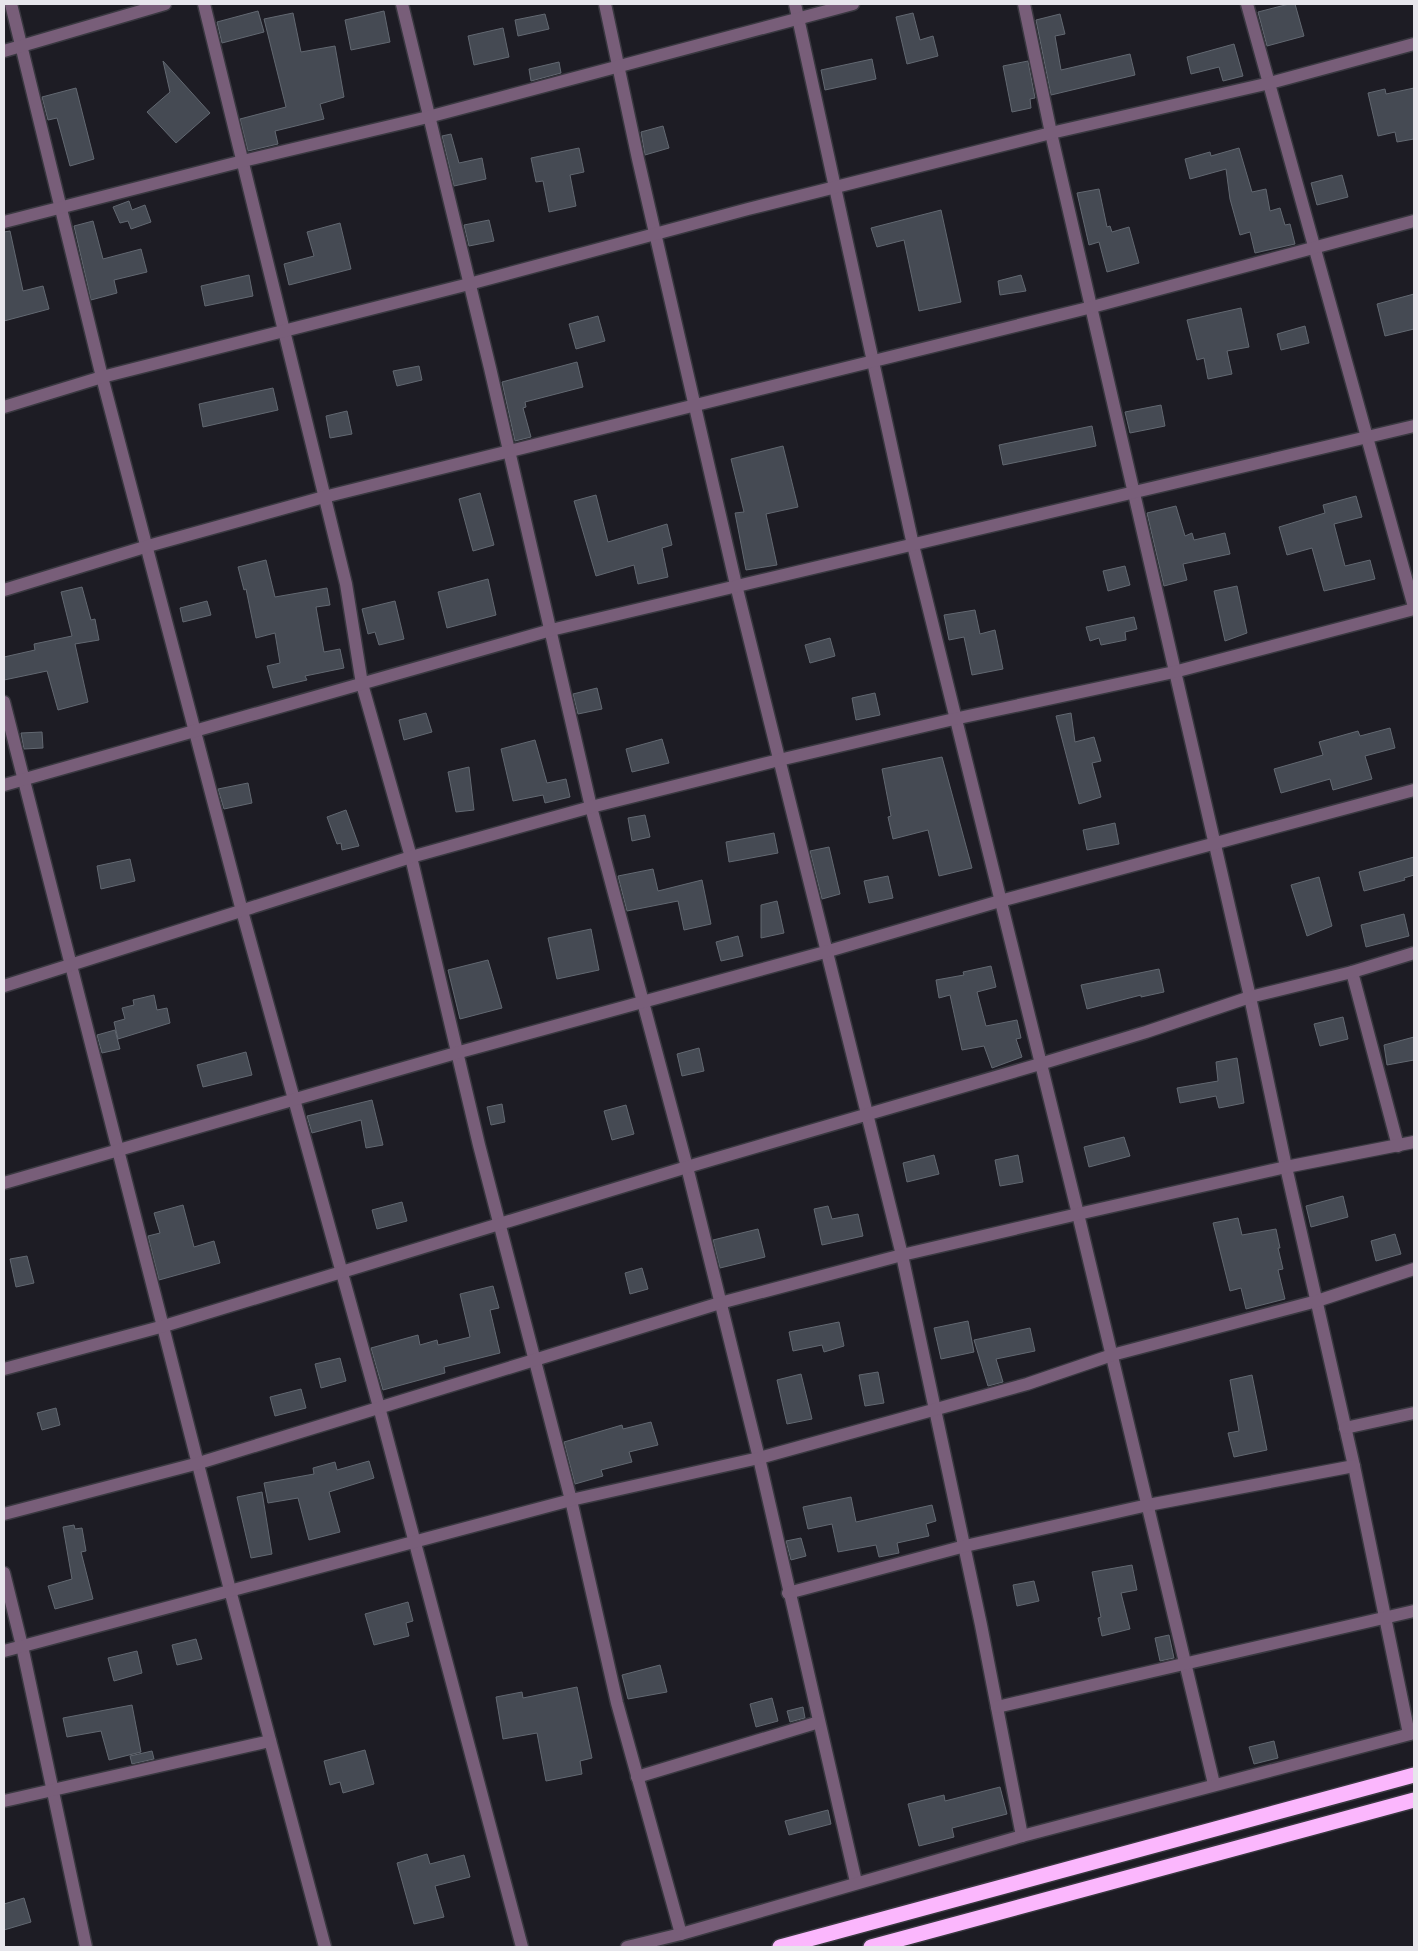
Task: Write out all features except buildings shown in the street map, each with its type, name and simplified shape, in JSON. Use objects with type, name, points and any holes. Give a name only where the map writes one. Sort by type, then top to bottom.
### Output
[{"type":"highway","points":[[780,1947],[1414,1775]]},
{"type":"highway","points":[[870,1947],[1414,1800]]},
{"type":"street","points":[[11,4],[62,206],[102,377],[148,546],[242,911],[293,1101],[380,1407],[522,1947]]},
{"type":"street","points":[[4,51],[165,4]]},
{"type":"street","points":[[204,4],[346,584],[362,684],[410,857],[456,1053],[571,1500],[594,1610],[636,1776],[681,1934]]},
{"type":"street","points":[[402,4],[592,807],[687,1167],[759,1458],[788,1593],[820,1722],[856,1882]]},
{"type":"street","points":[[605,4],[655,233],[696,404],[736,586],[825,952],[902,1255],[965,1546],[1022,1836]]},
{"type":"street","points":[[795,4],[912,545],[1078,1214],[1214,1784]]},
{"type":"street","points":[[4,222],[243,161],[428,117],[853,4]]},
{"type":"street","points":[[627,1947],[681,1934],[856,1882],[1022,1836],[1214,1784],[1412,1734],[1250,997],[1174,672],[1092,307],[1050,133],[1024,4]]},
{"type":"street","points":[[4,986],[410,857],[592,807],[954,719],[1174,672],[1414,608],[1247,4]]},
{"type":"street","points":[[4,407],[102,377],[285,332],[655,233],[1050,133],[1270,83],[1414,44]]},
{"type":"street","points":[[4,590],[148,546],[324,497],[1092,307],[1414,221]]},
{"type":"street","points":[[4,785],[551,630],[1414,426]]},
{"type":"street","points":[[4,702],[230,1590],[324,1947]]},
{"type":"street","points":[[4,1183],[456,1053],[825,952],[1000,901],[1414,790]]},
{"type":"street","points":[[4,1369],[164,1326],[687,1167],[1146,1032],[1250,997],[1352,972],[1414,953]]},
{"type":"street","points":[[1352,972],[1398,1146]]},
{"type":"street","points":[[4,1514],[198,1463],[720,1303],[902,1255],[1078,1214],[1286,1167],[1414,1142]]},
{"type":"street","points":[[4,1651],[571,1500],[759,1458],[1026,1384],[1112,1355],[1317,1301],[1414,1269]]},
{"type":"street","points":[[1345,1428],[1414,1414]]},
{"type":"street","points":[[788,1593],[965,1546],[1148,1505],[1354,1466]]},
{"type":"street","points":[[4,1573],[22,1646],[86,1947]]},
{"type":"street","points":[[997,1707],[1186,1661],[1414,1611]]},
{"type":"street","points":[[636,1776],[820,1722]]},
{"type":"street","points":[[4,1801],[52,1792],[270,1741]]}]
